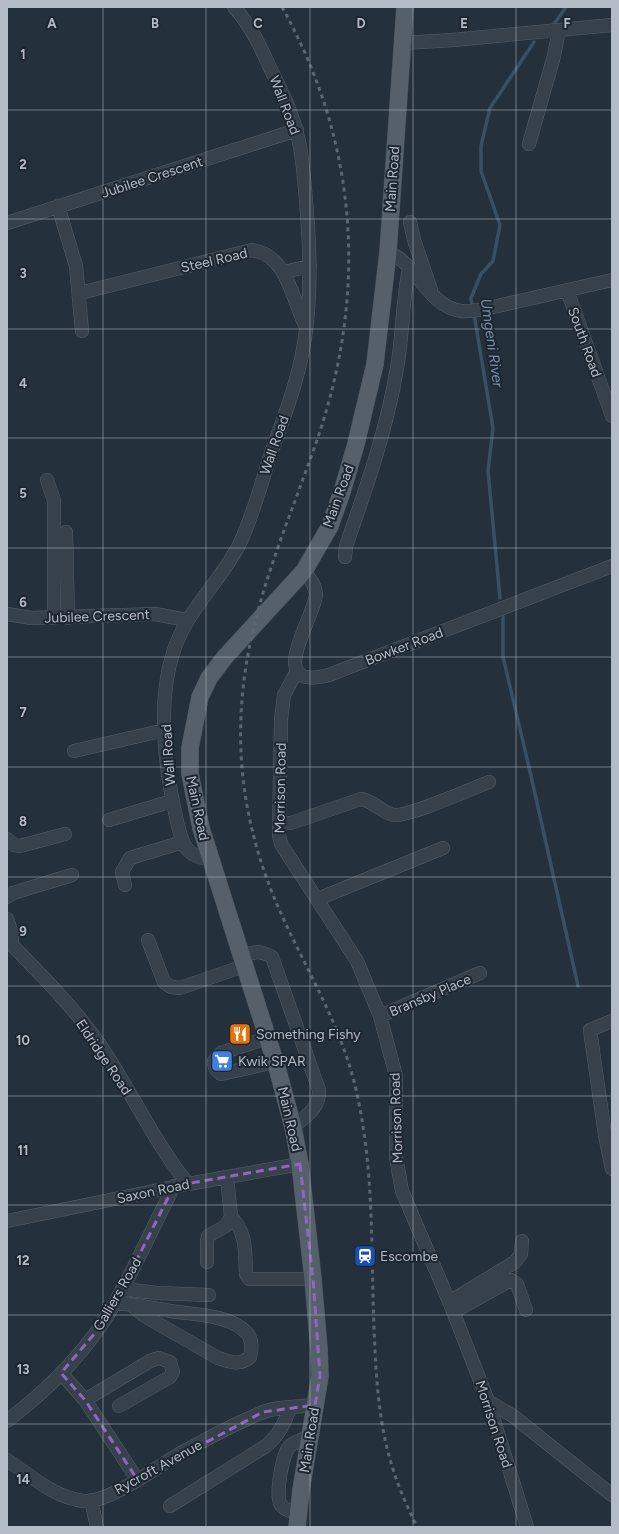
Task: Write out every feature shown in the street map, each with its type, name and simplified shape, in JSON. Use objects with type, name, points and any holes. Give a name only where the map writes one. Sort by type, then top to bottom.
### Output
[{"type":"main road","name":"Main Road","points":[[298,1520],[320,1369],[313,1279],[300,1164],[293,1127],[275,1062],[210,858],[194,799],[190,774],[191,742],[200,697],[209,678],[225,658],[304,571],[330,526],[356,444],[375,364],[388,252],[405,7]]},
{"type":"street","name":"Wall Road","points":[[210,858],[192,856],[183,842],[172,801],[169,786],[165,730],[165,708],[169,668],[173,653],[187,620],[228,562],[244,532],[292,391],[302,354],[306,326],[310,266],[309,228],[297,130],[262,50],[252,32],[234,7]]},
{"type":"street","points":[[403,43],[453,40],[612,25]]},
{"type":"street","points":[[529,144],[554,56],[559,30]]},
{"type":"street","name":"Jubilee Crescent","points":[[7,223],[297,130]]},
{"type":"street","points":[[58,206],[76,266],[80,293],[82,331]]},
{"type":"street","points":[[410,222],[414,240],[433,296]]},
{"type":"street","name":"Steel Road","points":[[80,293],[252,250],[262,251],[284,272],[306,326]]},
{"type":"street","points":[[388,252],[402,259],[433,296],[446,306],[461,311],[474,310],[612,280]]},
{"type":"street","points":[[284,272],[310,266]]},
{"type":"street","points":[[345,557],[346,546],[382,433],[397,368],[404,292],[409,269]]},
{"type":"street","name":"South Road","points":[[567,290],[612,416]]},
{"type":"street","points":[[47,480],[54,500],[54,618]]},
{"type":"street","points":[[66,532],[68,618]]},
{"type":"street","name":"Bowker Road","points":[[297,671],[305,677],[314,679],[329,675],[612,566]]},
{"type":"street","points":[[297,671],[295,653],[313,607],[316,594],[314,585],[304,571]]},
{"type":"street","name":"Jubilee Crescent","points":[[7,614],[31,618],[68,618],[155,614],[187,620]]},
{"type":"street","name":"Morrison Road","points":[[297,671],[284,695],[279,823],[281,844],[357,961],[380,1016],[396,1076],[396,1157],[402,1191],[451,1307],[488,1401],[528,1527]]},
{"type":"street","points":[[74,751],[165,730]]},
{"type":"street","points":[[279,823],[291,823],[361,799],[367,800],[387,813],[403,815],[489,782]]},
{"type":"street","points":[[109,820],[172,801]]},
{"type":"street","points":[[7,839],[14,845],[20,846],[65,834]]},
{"type":"street","points":[[125,885],[122,872],[130,858],[183,842]]},
{"type":"street","points":[[318,900],[443,848]]},
{"type":"street","points":[[7,897],[13,893],[72,875]]},
{"type":"street","points":[[7,919],[12,934],[9,942]]},
{"type":"street","points":[[148,940],[164,982],[171,987],[180,988],[243,961],[256,951],[264,952],[272,957],[319,1090],[318,1104],[293,1127]]},
{"type":"street","name":"Eldridge Road","points":[[9,942],[71,1010],[99,1044],[160,1146],[188,1184]]},
{"type":"street","name":"Bransby Place","points":[[380,1016],[480,973]]},
{"type":"street","points":[[612,1022],[590,1030],[610,1145],[612,1169]]},
{"type":"street","points":[[267,1038],[220,1053],[216,1056],[214,1066],[217,1072],[221,1074],[275,1062]]},
{"type":"street","name":"Saxon Road","points":[[7,1221],[174,1186],[300,1164]]},
{"type":"street","points":[[227,1177],[231,1217],[240,1228],[243,1236],[246,1274],[249,1279],[313,1279]]},
{"type":"street","name":"Galliers Road","points":[[7,1421],[35,1399],[61,1373],[95,1332],[115,1303],[174,1186]]},
{"type":"street","points":[[208,1262],[206,1240],[208,1236],[226,1226],[231,1217]]},
{"type":"street","points":[[451,1307],[516,1262],[521,1254],[522,1241]]},
{"type":"street","points":[[451,1307],[511,1280],[517,1284],[526,1310]]},
{"type":"street","points":[[122,1288],[157,1293],[210,1295]]},
{"type":"street","points":[[115,1303],[130,1304],[210,1317],[232,1323],[248,1334],[251,1343],[250,1357],[246,1361],[240,1362],[231,1362],[218,1358],[143,1315],[130,1304]]},
{"type":"street","points":[[85,1400],[150,1361],[159,1358],[170,1362],[173,1372],[170,1377],[119,1406]]},
{"type":"street","points":[[61,1373],[85,1400],[137,1479]]},
{"type":"street","points":[[488,1401],[513,1416],[612,1495]]},
{"type":"street","name":"Rycroft Avenue","points":[[7,1460],[52,1491],[68,1498],[91,1500],[100,1499],[117,1491],[180,1454],[249,1418],[263,1412],[315,1405]]},
{"type":"street","points":[[170,1506],[266,1446],[276,1438],[283,1427],[290,1408]]},
{"type":"street","points":[[298,1520],[280,1504],[278,1496],[279,1486],[285,1454],[290,1446],[310,1436]]},
{"type":"street","points":[[91,1500],[97,1527]]},
{"type":"highlighted area","points":[[300,1164],[313,1279],[320,1376],[315,1405],[263,1412],[137,1479],[85,1400],[61,1373],[95,1333],[115,1303],[174,1186]]},
{"type":"waterway","name":"Umgeni River","points":[[554,24],[566,7]]},
{"type":"waterway","name":"Umgeni River","points":[[472,307],[471,298],[481,274],[493,261],[500,225],[481,171],[481,146],[490,108],[534,42]]},
{"type":"waterway","name":"Umgeni River","points":[[474,314],[493,428],[488,471],[500,598]]},
{"type":"waterway","points":[[503,617],[503,657],[578,986]]},
{"type":"railway","points":[[282,7],[308,59],[327,112],[340,166],[347,221],[348,276],[343,331],[333,387],[316,443],[268,577],[258,610],[250,645],[244,680],[241,716],[244,787],[253,834],[267,880],[287,926],[333,1022],[352,1073],[358,1099],[367,1155],[371,1212],[375,1346],[381,1417],[388,1452],[395,1476],[417,1527]]},
{"type":"place","name":"Something Fishy","points":[[240,1034]]},
{"type":"place","name":"Kwik SPAR","points":[[222,1061]]},
{"type":"place","name":"Escombe","points":[[365,1256]]}]
